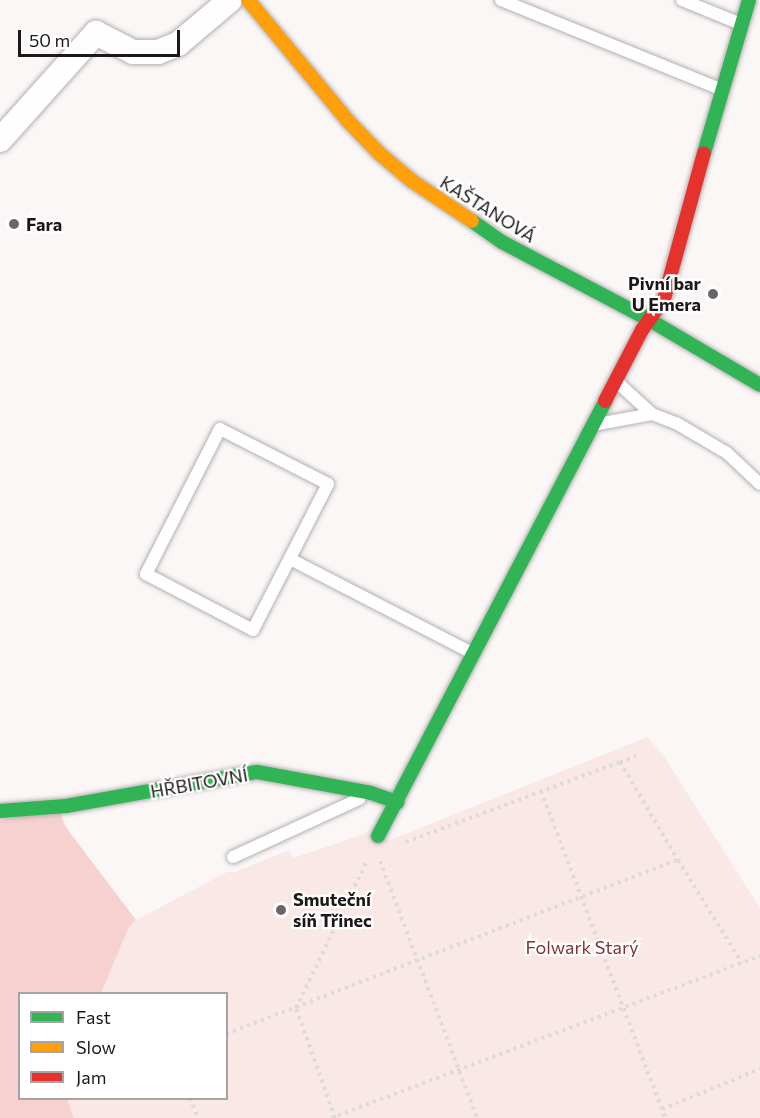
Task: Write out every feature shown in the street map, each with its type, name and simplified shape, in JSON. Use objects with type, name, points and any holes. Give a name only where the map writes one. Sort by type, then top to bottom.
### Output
[{"type":"street","points":[[0,140],[96,33],[133,52],[158,52],[178,44],[230,0]]},
{"type":"street","name":"KAŠTANOVÁ","points":[[248,0],[348,121],[412,181],[502,242],[648,319],[760,385]]},
{"type":"street","points":[[376,841],[591,426],[648,319],[664,299],[721,89],[749,0]]},
{"type":"street","name":"HŘBITOVNÍ","points":[[0,812],[66,806],[257,772],[371,793],[396,801]]},
{"type":"lane","points":[[501,0],[721,89]]},
{"type":"lane","points":[[682,0],[742,24]]},
{"type":"lane","points":[[616,380],[631,398],[652,414],[676,423],[727,453],[760,484]]},
{"type":"lane","points":[[591,426],[652,414]]},
{"type":"lane","points":[[220,429],[328,484],[290,559],[253,630],[146,574],[220,429]]},
{"type":"lane","points":[[290,559],[473,653]]},
{"type":"lane","points":[[232,857],[371,793]]},
{"type":"path","points":[[399,845],[636,756]]},
{"type":"path","points":[[620,762],[742,963]]},
{"type":"path","points":[[541,791],[665,1118]]},
{"type":"path","points":[[376,841],[477,1118]]},
{"type":"path","points":[[376,841],[296,1008],[334,1118],[760,956]]},
{"type":"path","points":[[228,1033],[678,860]]},
{"type":"path","points":[[662,1108],[760,1068]]},
{"type":"path","points":[[191,1100],[198,1118]]},
{"type":"green space","name":"Folwark Starý","points":[[648,737],[665,758],[760,908],[760,1118],[74,1118],[67,1100],[228,1100],[228,992],[101,992],[129,927],[136,920],[227,872],[235,872],[289,850],[293,858],[367,833],[390,840]]},
{"type":"shaded area","points":[[59,808],[65,826],[136,920],[129,927],[101,992],[18,992],[18,1100],[67,1100],[74,1118],[0,1118],[0,821]]},
{"type":"traffic: fast","points":[[704,153],[749,0]]},
{"type":"traffic: fast","points":[[472,221],[502,242],[648,319],[760,385]]},
{"type":"traffic: fast","points":[[378,836],[605,401]]},
{"type":"traffic: fast","points":[[0,811],[66,806],[257,772],[371,793],[397,802]]},
{"type":"traffic: slow","points":[[248,0],[348,121],[380,154],[412,181],[472,221]]},
{"type":"traffic: jam","points":[[605,401],[642,330],[664,299],[704,153]]},
{"type":"place","name":"Fara","points":[[14,224]]},
{"type":"place","name":"Pivní bar U Emera","points":[[713,294]]},
{"type":"place","name":"Smuteční síň Třinec","points":[[281,910]]}]
